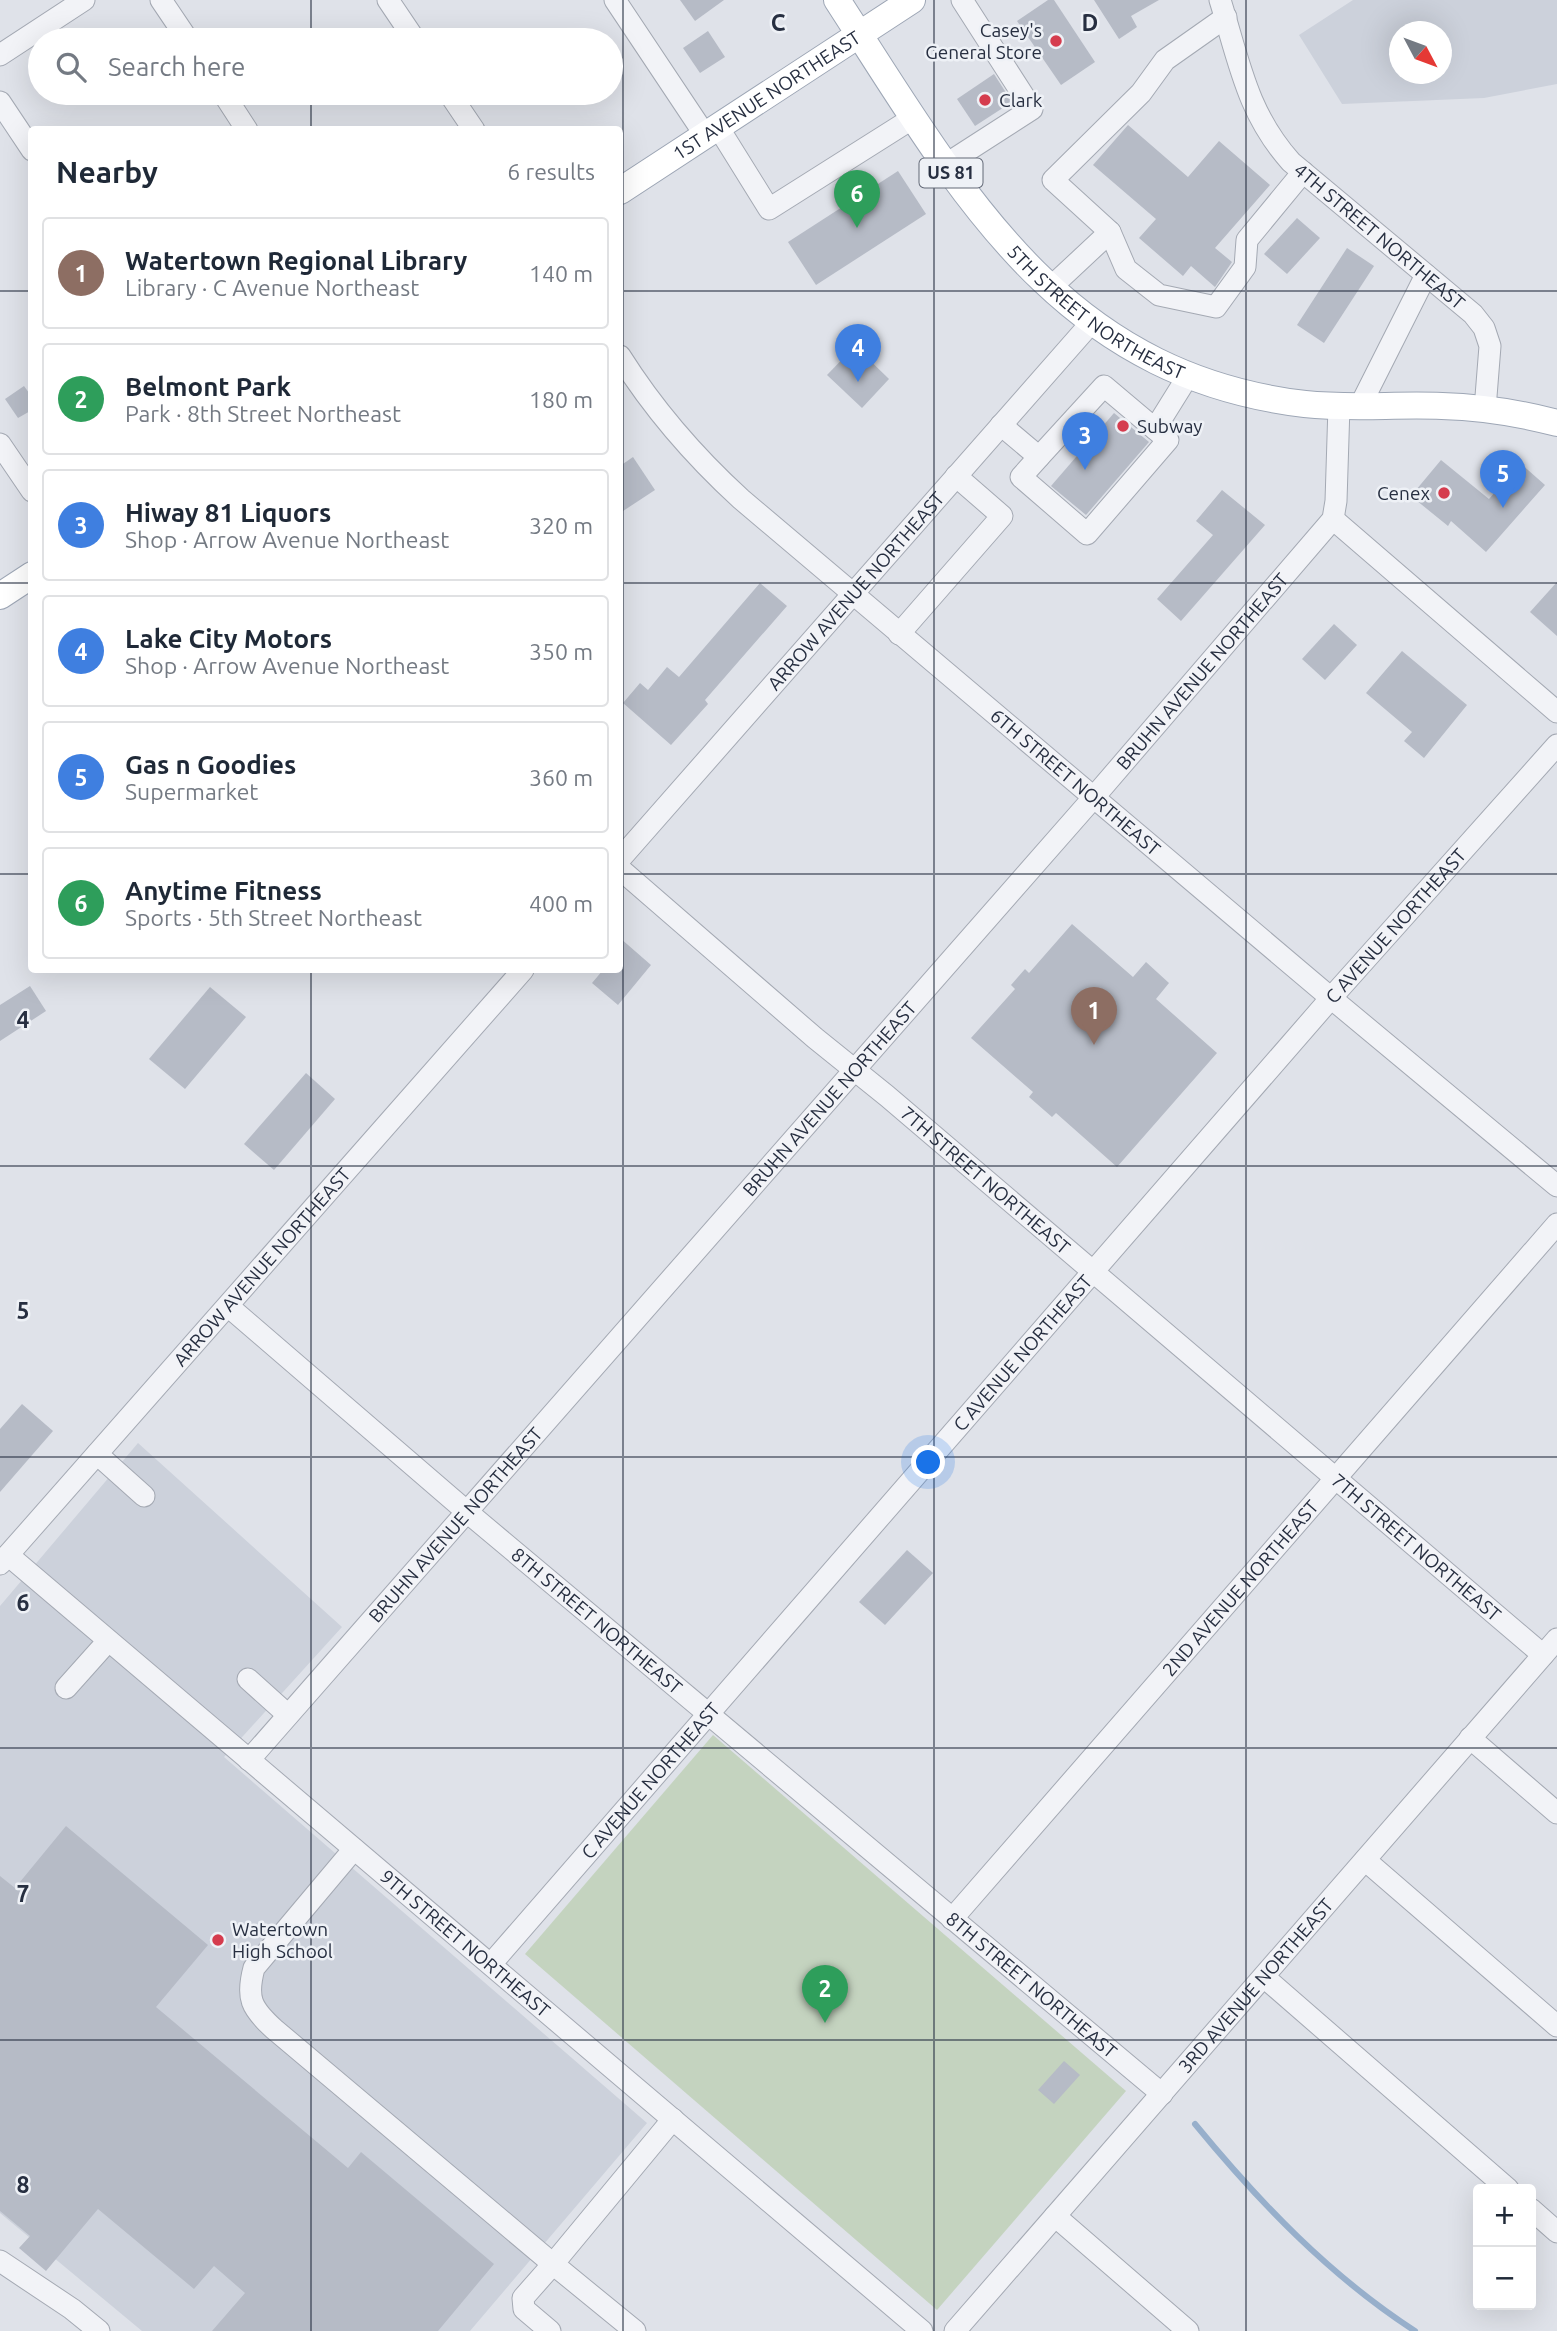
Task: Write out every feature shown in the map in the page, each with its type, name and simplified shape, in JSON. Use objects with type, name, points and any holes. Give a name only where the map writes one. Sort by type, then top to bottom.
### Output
[{"type":"main road","name":"5TH STREET NORTHEAST","points":[[837,0],[913,117],[986,221],[1050,288],[1091,323],[1143,355],[1188,376],[1254,395],[1349,406],[1441,405],[1485,409]]},
{"type":"main road","name":"1ST AVENUE NORTHEAST","points":[[623,189],[912,0]]},
{"type":"main road","name":"US 81","points":[[1485,409],[1557,423]]},
{"type":"main road","points":[[0,596],[28,578]]},
{"type":"street","points":[[41,28],[84,0]]},
{"type":"street","points":[[161,0],[180,28]]},
{"type":"street","points":[[388,0],[407,28]]},
{"type":"street","points":[[615,0],[769,209],[913,117]]},
{"type":"street","points":[[946,165],[1032,109],[962,0]]},
{"type":"street","points":[[1223,9],[1165,60],[1141,93],[1053,180],[1110,232],[1126,269],[1158,295],[1216,307],[1245,267],[1247,240],[1303,172]]},
{"type":"street","name":"4TH STREET NORTHEAST","points":[[1223,9],[1255,110],[1275,144],[1303,172],[1472,314],[1484,328],[1490,346],[1485,409]]},
{"type":"street","points":[[0,55],[28,37]]},
{"type":"street","points":[[0,102],[28,144]]},
{"type":"street","points":[[231,105],[244,126]]},
{"type":"street","points":[[457,105],[471,126]]},
{"type":"street","points":[[1050,288],[1110,232]]},
{"type":"street","points":[[1426,275],[1349,406],[1333,519],[1557,712]]},
{"type":"street","name":"ARROW AVENUE NORTHEAST","points":[[623,856],[1091,323]]},
{"type":"street","name":"6TH STREET NORTHEAST","points":[[623,360],[659,413],[698,458],[741,499],[1557,1186]]},
{"type":"street","points":[[1155,429],[1188,376]]},
{"type":"street","points":[[1104,386],[1155,429],[1168,440],[1087,534],[1021,477],[1104,386]]},
{"type":"street","points":[[1001,425],[1039,457]]},
{"type":"street","points":[[0,444],[28,485]]},
{"type":"street","points":[[900,635],[1002,516],[956,476]]},
{"type":"street","name":"BRUHN AVENUE NORTHEAST","points":[[249,1760],[1094,797],[1333,519]]},
{"type":"street","name":"C AVENUE NORTHEAST","points":[[491,1964],[1331,998],[1557,745]]},
{"type":"street","name":"7TH STREET NORTHEAST","points":[[623,872],[1334,1478],[1550,1647]]},
{"type":"street","name":"ARROW AVENUE NORTHEAST","points":[[4,1560],[520,973]]},
{"type":"street","name":"2ND AVENUE NORTHEAST","points":[[952,1919],[1557,1224]]},
{"type":"street","name":"8TH STREET NORTHEAST","points":[[228,1307],[708,1715],[1162,2094]]},
{"type":"street","points":[[97,1454],[144,1496]]},
{"type":"street","name":"9TH STREET NORTHEAST","points":[[4,1560],[108,1641],[922,2331]]},
{"type":"street","points":[[66,1688],[108,1641]]},
{"type":"street","name":"3RD AVENUE NORTHEAST","points":[[955,2331],[1550,1647]]},
{"type":"street","points":[[248,1679],[288,1715]]},
{"type":"street","points":[[1470,1738],[1557,1813]]},
{"type":"street","points":[[354,1849],[254,1968],[249,1985],[250,2001],[260,2016],[274,2029],[635,2331]]},
{"type":"street","points":[[1365,1860],[1557,2026]]},
{"type":"street","points":[[1264,1976],[1502,2184]]},
{"type":"street","points":[[550,2331],[524,2309],[523,2298],[673,2119]]},
{"type":"street","points":[[1536,2213],[1557,2232]]},
{"type":"street","points":[[1055,2216],[1188,2331]]},
{"type":"street","points":[[0,2261],[72,2308],[99,2331]]},
{"type":"shaded area","points":[[1353,0],[1557,0],[1557,84],[1484,98],[1342,104],[1299,35]]},
{"type":"shaded area","name":"Watertown High School","points":[[138,1443],[342,1627],[224,1757],[647,2123],[470,2331],[142,2331],[0,2213],[0,1606]]},
{"type":"green space","points":[[713,1735],[1126,2091],[937,2310],[525,1954]]},
{"type":"building","points":[[680,0],[724,0],[695,21]]},
{"type":"building","name":"Casey's General Store","points":[[1048,0],[1054,0],[1095,62],[1061,85],[1017,21]]},
{"type":"building","points":[[1094,0],[1159,0],[1131,16],[1137,27],[1119,39]]},
{"type":"building","points":[[708,31],[725,57],[700,73],[683,48]]},
{"type":"building","name":"Clark","points":[[994,74],[1012,102],[975,126],[957,99]]},
{"type":"building","points":[[1128,125],[1188,177],[1219,141],[1270,185],[1215,248],[1232,262],[1215,287],[1191,266],[1183,276],[1139,238],[1156,219],[1093,165]]},
{"type":"building","points":[[898,171],[926,214],[816,285],[788,242]]},
{"type":"building","points":[[1297,218],[1320,238],[1287,274],[1264,254]]},
{"type":"building","points":[[1347,248],[1374,266],[1324,343],[1297,325]]},
{"type":"building","points":[[855,346],[889,379],[862,408],[827,375]]},
{"type":"building","points":[[24,386],[28,392],[28,412],[18,418],[5,399]]},
{"type":"building","points":[[1114,413],[1149,442],[1086,515],[1051,486]]},
{"type":"building","points":[[633,457],[655,490],[623,511],[623,464]]},
{"type":"building","points":[[1441,460],[1489,499],[1520,463],[1545,485],[1486,552],[1451,521],[1448,526],[1411,496]]},
{"type":"building","points":[[1222,490],[1265,525],[1181,621],[1157,599],[1213,535],[1196,521]]},
{"type":"building","points":[[1557,582],[1557,636],[1530,612]]},
{"type":"building","points":[[760,583],[787,606],[705,700],[708,704],[671,745],[623,703],[640,683],[648,690],[667,667],[679,677]]},
{"type":"building","points":[[1334,624],[1357,645],[1325,680],[1302,659]]},
{"type":"building","points":[[1402,651],[1467,705],[1424,758],[1404,741],[1412,732],[1366,693]]},
{"type":"building","points":[[1072,924],[1133,977],[1146,962],[1169,983],[1156,999],[1217,1053],[1117,1167],[1056,1113],[1052,1117],[1029,1097],[1033,1092],[971,1038],[1015,989],[1011,985],[1025,969],[1029,973]]},
{"type":"building","points":[[623,941],[651,965],[618,1005],[592,983],[600,973],[623,973]]},
{"type":"building","points":[[30,986],[46,1011],[0,1041],[0,1005]]},
{"type":"building","points":[[210,987],[246,1017],[185,1089],[149,1059]]},
{"type":"building","points":[[306,1073],[335,1099],[274,1170],[244,1144]]},
{"type":"building","points":[[22,1404],[53,1431],[0,1492],[0,1429]]},
{"type":"building","points":[[907,1550],[933,1573],[885,1625],[859,1602]]},
{"type":"building","points":[[66,1826],[208,1945],[156,2007],[348,2168],[361,2152],[494,2264],[438,2331],[212,2331],[245,2293],[214,2266],[194,2289],[98,2209],[46,2271],[19,2248],[30,2236],[0,2211],[0,1876],[15,1888]]},
{"type":"building","points":[[1064,2061],[1080,2075],[1054,2104],[1038,2090]]},
{"type":"waterway","points":[[1195,2124],[1244,2182],[1297,2236],[1354,2286],[1415,2331]]},
{"type":"place","name":"Casey's General Store","points":[[1056,41]]},
{"type":"place","name":"Clark","points":[[985,100]]},
{"type":"place","name":"Anytime Fitness","points":[[857,228]]},
{"type":"place","name":"Lake City Motors","points":[[858,382]]},
{"type":"place","name":"Subway","points":[[1123,426]]},
{"type":"place","name":"Hiway 81 Liquors","points":[[1085,470]]},
{"type":"place","name":"Cenex","points":[[1444,493]]},
{"type":"place","name":"Gas n Goodies","points":[[1503,508]]},
{"type":"place","name":"Watertown Regional Library","points":[[1094,1045]]},
{"type":"place","name":"Watertown High School","points":[[218,1940]]},
{"type":"place","name":"Belmont Park","points":[[825,2023]]}]
